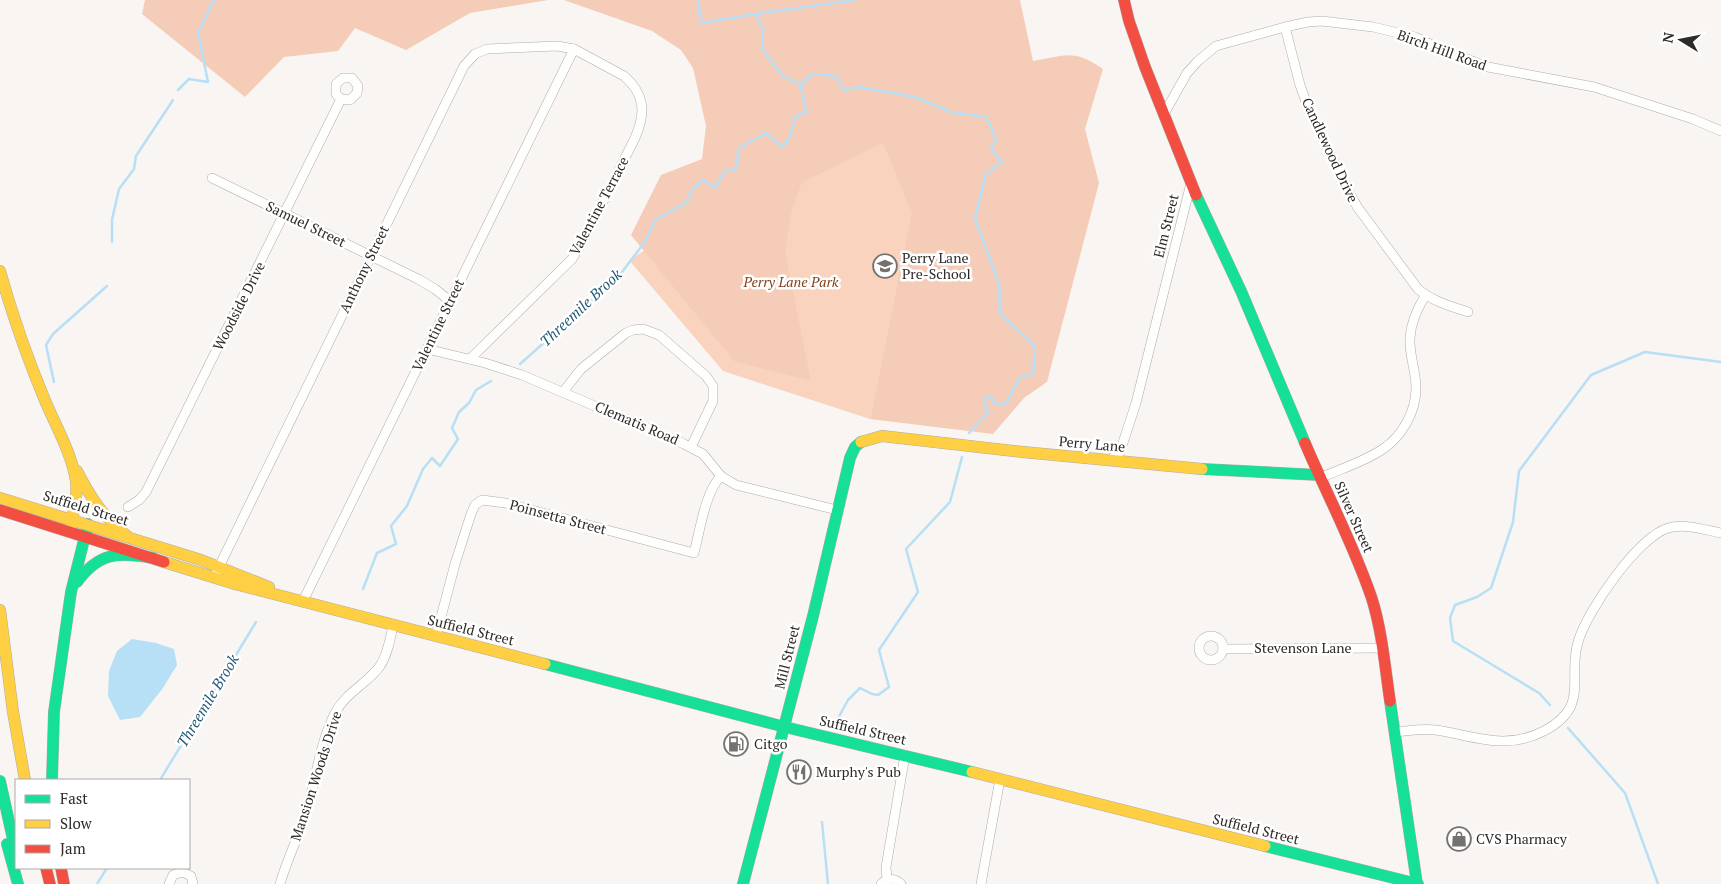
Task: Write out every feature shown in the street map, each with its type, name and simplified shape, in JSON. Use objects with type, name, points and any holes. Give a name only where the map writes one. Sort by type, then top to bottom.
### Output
[{"type":"main road","name":"Elm Street","points":[[1124,0],[1129,21],[1191,183]]},
{"type":"main road","name":"Silver Street","points":[[1191,183],[1241,291],[1319,477],[1357,560],[1372,600],[1382,648],[1417,884]]},
{"type":"main road","points":[[0,271],[38,382],[69,457],[75,477],[76,490],[71,525]]},
{"type":"main road","name":"Perry Lane","points":[[863,440],[882,436],[1023,452],[1111,459],[1171,467],[1319,477]]},
{"type":"main road","name":"Mill Street","points":[[743,884],[785,727],[850,458],[855,447],[863,440]]},
{"type":"main road","points":[[69,457],[90,496],[103,515],[128,536]]},
{"type":"main road","name":"Suffield Street","points":[[0,498],[87,530],[153,558],[302,602],[785,727],[1000,778],[1417,884]]},
{"type":"main road","name":"Suffield Street","points":[[0,510],[71,525]]},
{"type":"main road","name":"Suffield Street","points":[[87,530],[128,536],[219,566],[302,602]]},
{"type":"main road","points":[[52,779],[54,712],[71,592],[87,530]]},
{"type":"main road","points":[[71,592],[84,572],[106,556],[124,553],[153,558]]},
{"type":"main road","points":[[0,610],[12,712],[25,779]]},
{"type":"main road","points":[[0,781],[15,848]]},
{"type":"main road","points":[[0,821],[18,884]]},
{"type":"main road","points":[[20,869],[24,884]]},
{"type":"main road","points":[[46,869],[50,884]]},
{"type":"main road","points":[[61,869],[64,884]]},
{"type":"street","name":"Birch Hill Road","points":[[1164,114],[1187,73],[1209,50],[1216,46],[1285,27],[1322,21],[1397,32],[1415,37],[1488,67],[1594,87],[1693,119],[1721,131]]},
{"type":"street","name":"Candlewood Drive","points":[[1285,27],[1300,85],[1309,110],[1358,208],[1411,281],[1425,296],[1468,312]]},
{"type":"street","name":"Anthony Street","points":[[214,577],[464,66],[470,58],[481,51],[494,48],[557,46],[574,50]]},
{"type":"street","name":"Valentine Street","points":[[302,602],[574,50]]},
{"type":"street","name":"Valentine Terrace","points":[[470,359],[572,259],[582,243],[639,129],[643,110],[641,100],[631,82],[624,76],[574,50]]},
{"type":"street","name":"Woodside Drive","points":[[128,507],[139,500],[146,492],[341,99]]},
{"type":"street","name":"Samuel Street","points":[[212,178],[426,284],[450,301]]},
{"type":"street","name":"Elm Street","points":[[1111,459],[1120,452],[1136,403],[1191,183]]},
{"type":"street","points":[[1319,477],[1382,450],[1395,439],[1406,423],[1413,406],[1416,387],[1410,346],[1411,330],[1416,311],[1425,296]]},
{"type":"street","points":[[564,392],[581,369],[626,333],[638,329],[655,333],[706,376],[713,386],[713,401],[691,447]]},
{"type":"street","name":"Clematis Road","points":[[427,348],[522,375],[691,447],[703,454],[722,476],[736,485],[837,510]]},
{"type":"street","name":"Poinsetta Street","points":[[436,636],[455,564],[471,514],[475,505],[482,500],[500,502],[694,553],[710,494],[714,484],[722,476]]},
{"type":"street","points":[[1395,732],[1430,729],[1486,741],[1503,742],[1527,738],[1549,728],[1563,716],[1572,700],[1576,686],[1576,652],[1579,638],[1607,588],[1625,564],[1654,536],[1668,528],[1684,527],[1721,533]]},
{"type":"street","name":"Mansion Woods Drive","points":[[280,884],[307,811],[327,734],[334,715],[349,693],[371,676],[380,666],[393,626]]},
{"type":"street","name":"Stevenson Lane","points":[[1223,649],[1382,648]]},
{"type":"street","points":[[901,884],[894,880],[884,882],[906,756]]},
{"type":"street","points":[[981,884],[1000,778]]},
{"type":"street","points":[[169,884],[173,875],[182,872],[191,876],[193,884]]},
{"type":"green space","points":[[145,0],[548,0],[470,13],[406,50],[355,28],[338,51],[284,57],[245,97],[142,14]]},
{"type":"green space","points":[[564,0],[1020,0],[1033,61],[1069,55],[1084,58],[1103,69],[1085,129],[1099,183],[1047,382],[1024,398],[993,434],[870,419],[912,213],[883,143],[802,182],[791,213],[785,252],[811,381],[734,361],[631,235],[661,175],[702,159],[706,126],[693,68],[681,50],[652,31]]},
{"type":"green space","name":"Perry Lane Park","points":[[936,101],[870,419],[723,371],[629,260],[737,192]]},
{"type":"water","points":[[132,639],[156,643],[174,649],[177,665],[163,688],[140,717],[120,720],[108,696],[109,671],[117,651]]},
{"type":"waterway","points":[[178,90],[189,79],[208,82],[198,33],[214,0]]},
{"type":"waterway","points":[[698,0],[701,23],[755,14]]},
{"type":"waterway","name":"Threemile Brook","points":[[520,364],[619,276],[644,243],[656,219],[686,203],[694,187],[703,180],[715,188],[725,171],[736,169],[739,148],[766,133],[782,147],[790,137],[795,117],[806,112],[801,85],[783,76],[762,49],[763,28],[755,14],[855,0]]},
{"type":"waterway","points":[[801,85],[812,74],[836,76],[844,90],[859,87],[915,97],[951,112],[986,117],[996,138],[991,149],[1002,162],[986,174],[975,218],[999,284],[1000,314],[1035,346],[1033,374],[1020,377],[1005,405],[994,403],[992,398],[988,396],[984,400],[988,412],[969,433]]},
{"type":"waterway","points":[[112,242],[112,220],[119,189],[134,169],[136,156],[173,100]]},
{"type":"waterway","points":[[54,382],[46,345],[53,334],[107,286]]},
{"type":"waterway","points":[[1550,705],[1539,693],[1453,641],[1450,618],[1455,605],[1477,597],[1491,588],[1513,522],[1519,471],[1591,375],[1645,352],[1721,362]]},
{"type":"waterway","name":"Threemile Brook","points":[[363,589],[377,553],[396,544],[391,526],[407,506],[423,469],[432,458],[440,466],[458,439],[452,428],[459,412],[469,403],[476,390],[491,381]]},
{"type":"waterway","points":[[836,722],[848,700],[860,688],[878,695],[889,687],[879,650],[918,592],[906,549],[950,502],[962,457]]},
{"type":"waterway","name":"Threemile Brook","points":[[161,779],[256,622]]},
{"type":"waterway","points":[[1568,728],[1625,793],[1658,884]]},
{"type":"waterway","points":[[822,822],[828,884]]},
{"type":"waterway","name":"Threemile Brook","points":[[97,884],[106,869]]},
{"type":"traffic: fast","points":[[1196,195],[1241,291],[1305,443]]},
{"type":"traffic: fast","points":[[743,884],[813,616],[850,458],[855,447],[861,442]]},
{"type":"traffic: fast","points":[[1202,469],[1319,475]]},
{"type":"traffic: fast","points":[[52,779],[54,712],[71,592],[88,524]]},
{"type":"traffic: fast","points":[[77,582],[93,565],[110,556],[129,555],[153,558]]},
{"type":"traffic: fast","points":[[545,664],[785,727],[972,772]]},
{"type":"traffic: fast","points":[[1390,701],[1417,884]]},
{"type":"traffic: fast","points":[[0,781],[15,848]]},
{"type":"traffic: fast","points":[[7,844],[18,884]]},
{"type":"traffic: fast","points":[[1265,846],[1418,884]]},
{"type":"traffic: slow","points":[[0,271],[26,351],[74,470],[76,493],[70,530]]},
{"type":"traffic: slow","points":[[861,442],[882,436],[1202,469]]},
{"type":"traffic: slow","points":[[77,471],[98,507],[127,536]]},
{"type":"traffic: slow","points":[[0,498],[201,560],[269,587]]},
{"type":"traffic: slow","points":[[164,562],[235,584],[545,664]]},
{"type":"traffic: slow","points":[[0,610],[13,712],[25,779]]},
{"type":"traffic: slow","points":[[972,772],[1265,846]]},
{"type":"traffic: jam","points":[[1124,0],[1129,21],[1145,67],[1196,195]]},
{"type":"traffic: jam","points":[[1305,443],[1349,540],[1372,599],[1381,636],[1390,701]]},
{"type":"traffic: jam","points":[[0,510],[164,562]]},
{"type":"traffic: jam","points":[[46,869],[50,884]]},
{"type":"traffic: jam","points":[[61,869],[64,884]]},
{"type":"place","name":"Perry Lane Pre-School","points":[[885,266]]},
{"type":"place","name":"Citgo","points":[[736,744]]},
{"type":"place","name":"Murphy's Pub","points":[[799,772]]},
{"type":"place","name":"CVS Pharmacy","points":[[1459,839]]}]
